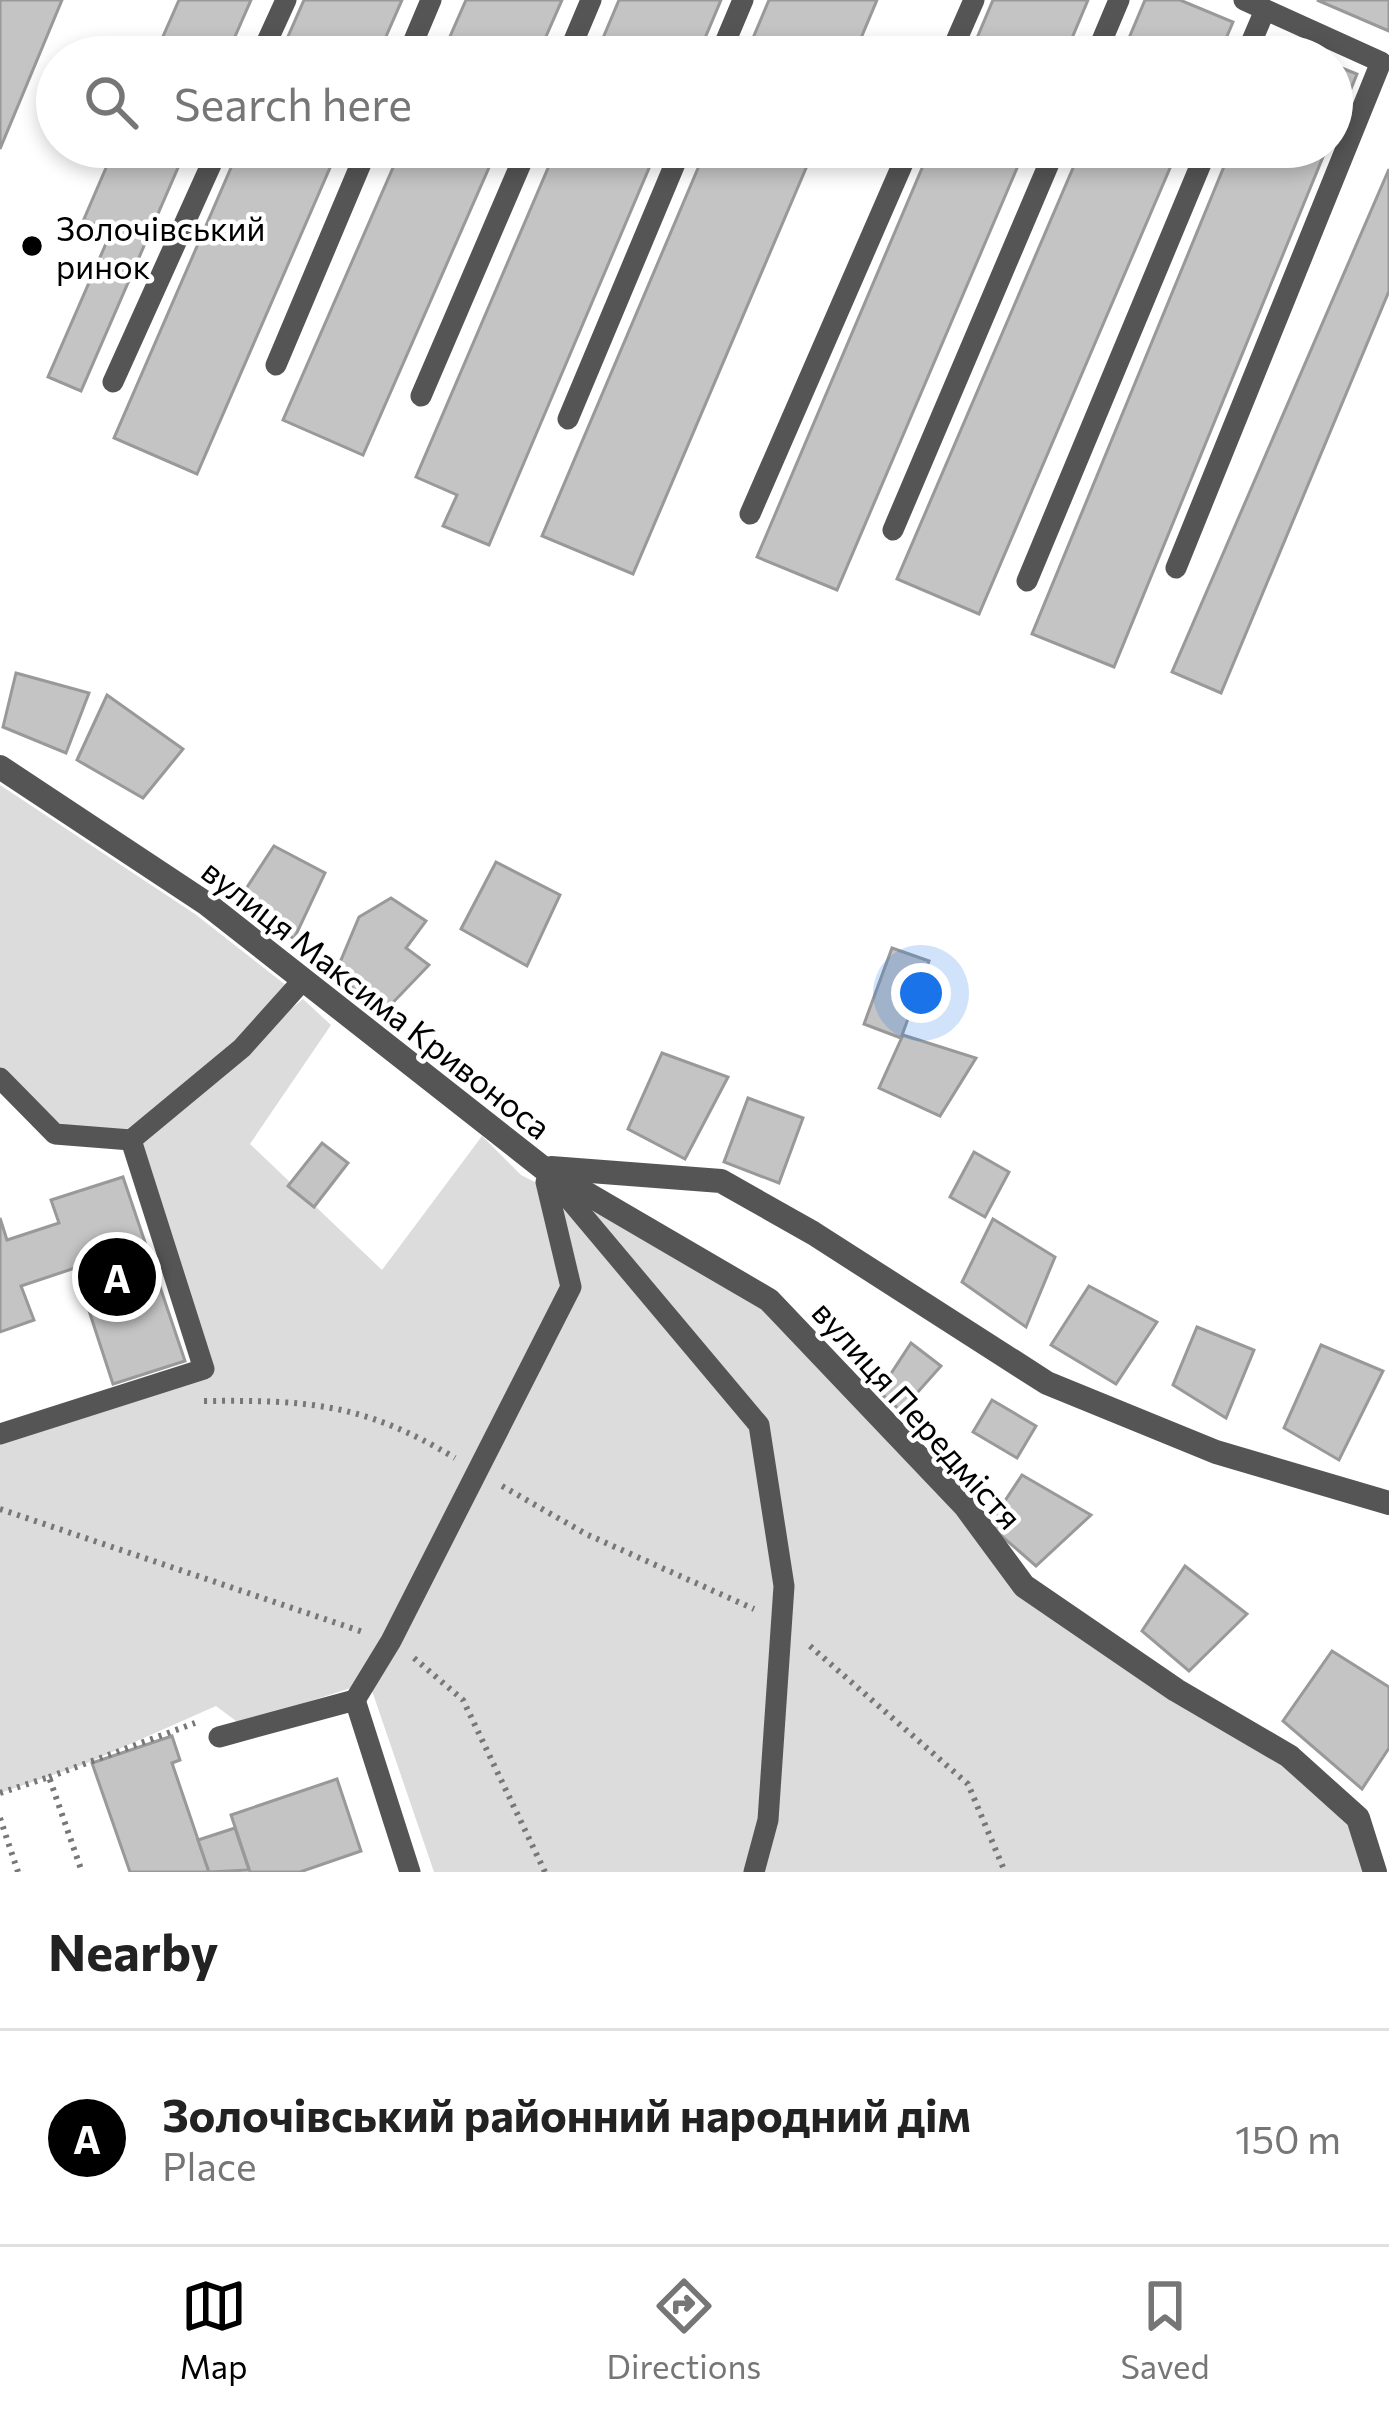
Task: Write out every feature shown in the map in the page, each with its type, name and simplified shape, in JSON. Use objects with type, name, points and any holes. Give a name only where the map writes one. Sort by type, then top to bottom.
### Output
[{"type":"street","name":"вулиця Максима Кривоноса","points":[[0,767],[207,904],[543,1168],[721,1181],[813,1232],[1047,1382],[1216,1452],[1389,1503]]},
{"type":"street","name":"вулиця Передмістя","points":[[543,1168],[769,1300],[965,1506],[1024,1586],[1176,1690],[1289,1756],[1358,1818],[1375,1872]]},
{"type":"lane","points":[[270,36],[286,0]]},
{"type":"lane","points":[[416,36],[431,0]]},
{"type":"lane","points":[[575,36],[591,0]]},
{"type":"lane","points":[[728,36],[743,0]]},
{"type":"lane","points":[[958,36],[974,0]]},
{"type":"lane","points":[[1104,36],[1119,0]]},
{"type":"lane","points":[[1249,36],[1254,5],[1323,36]]},
{"type":"lane","points":[[1353,49],[1381,62],[1353,131]]},
{"type":"lane","points":[[113,382],[210,168]]},
{"type":"lane","points":[[276,365],[359,168]]},
{"type":"lane","points":[[421,396],[519,168]]},
{"type":"lane","points":[[568,419],[673,168]]},
{"type":"lane","points":[[750,514],[901,168]]},
{"type":"lane","points":[[893,530],[1047,168]]},
{"type":"lane","points":[[1027,581],[1199,168]]},
{"type":"lane","points":[[1176,568],[1338,168]]},
{"type":"lane","points":[[0,1078],[55,1134],[130,1140],[242,1048],[303,980]]},
{"type":"lane","points":[[0,1434],[204,1369],[130,1140]]},
{"type":"lane","points":[[219,1737],[355,1700],[391,1641],[571,1287],[543,1168]]},
{"type":"lane","points":[[543,1168],[759,1425],[784,1586],[768,1820],[754,1872]]},
{"type":"lane","points":[[355,1700],[410,1872]]},
{"type":"path","points":[[196,1401],[311,1400],[402,1426],[586,1534],[782,1622],[968,1784],[1005,1872]]},
{"type":"path","points":[[0,1509],[391,1641],[463,1700],[544,1872]]},
{"type":"path","points":[[0,1793],[192,1721],[219,1737]]},
{"type":"path","points":[[49,1778],[82,1872]]},
{"type":"path","points":[[0,1818],[18,1872]]},
{"type":"shaded area","points":[[0,785],[195,914],[287,986],[248,1044],[303,999],[331,1025],[250,1144],[382,1270],[482,1136],[521,1175],[769,1300],[1024,1586],[1358,1818],[1379,1872],[434,1872],[369,1682],[240,1724],[216,1706],[85,1764],[0,1793],[0,1434],[203,1369],[131,1140],[55,1134],[0,1078]]},
{"type":"building","points":[[0,0],[62,0],[47,36],[36,36],[36,62],[0,149]]},
{"type":"building","points":[[179,0],[251,0],[235,36],[163,36]]},
{"type":"building","points":[[304,0],[402,0],[386,36],[288,36]]},
{"type":"building","points":[[466,0],[562,0],[546,36],[450,36]]},
{"type":"building","points":[[619,0],[721,0],[706,36],[604,36]]},
{"type":"building","points":[[769,0],[877,0],[862,36],[754,36]]},
{"type":"building","points":[[993,0],[1088,0],[1073,36],[978,36]]},
{"type":"building","points":[[1145,0],[1180,0],[1233,22],[1227,36],[1130,36]]},
{"type":"building","points":[[1317,0],[1389,0],[1389,31]]},
{"type":"building","points":[[106,168],[178,168],[81,391],[48,377],[111,232],[84,219]]},
{"type":"building","points":[[231,168],[330,168],[197,474],[114,438]]},
{"type":"building","points":[[393,168],[489,168],[363,455],[283,420]]},
{"type":"building","points":[[548,168],[649,168],[489,545],[443,526],[457,495],[416,477]]},
{"type":"building","points":[[698,168],[806,168],[633,574],[542,536]]},
{"type":"building","points":[[922,168],[1017,168],[837,590],[757,557]]},
{"type":"building","points":[[1073,168],[1170,168],[979,614],[897,579]]},
{"type":"building","points":[[1223,168],[1318,168],[1114,667],[1032,634]]},
{"type":"building","points":[[1389,169],[1389,291],[1221,693],[1172,672]]},
{"type":"building","points":[[16,673],[89,693],[66,753],[3,727]]},
{"type":"building","points":[[107,695],[183,749],[143,798],[77,760]]},
{"type":"building","points":[[274,846],[325,873],[294,939],[240,898]]},
{"type":"building","points":[[496,862],[560,895],[527,966],[461,929]]},
{"type":"building","points":[[391,898],[426,921],[406,948],[429,965],[381,1015],[336,972],[359,917]]},
{"type":"building","points":[[892,948],[929,961],[901,1038],[864,1024]]},
{"type":"building","points":[[903,1035],[976,1058],[940,1116],[879,1088]]},
{"type":"building","points":[[662,1053],[728,1077],[685,1159],[628,1129]]},
{"type":"building","points":[[748,1098],[803,1118],[779,1183],[724,1162]]},
{"type":"building","points":[[322,1143],[348,1163],[314,1207],[288,1186]]},
{"type":"building","points":[[974,1152],[1009,1172],[985,1217],[950,1197]]},
{"type":"building","points":[[123,1177],[185,1361],[113,1384],[75,1268],[21,1286],[34,1320],[0,1332],[0,1218],[7,1240],[59,1223],[51,1200]]},
{"type":"building","points":[[993,1219],[1055,1257],[1026,1327],[962,1282]]},
{"type":"building","points":[[1089,1286],[1157,1322],[1116,1384],[1051,1345]]},
{"type":"building","points":[[1197,1327],[1254,1350],[1226,1418],[1173,1385]]},
{"type":"building","points":[[911,1343],[941,1366],[901,1411],[879,1392]]},
{"type":"building","points":[[1321,1345],[1383,1371],[1339,1460],[1284,1428]]},
{"type":"building","points":[[992,1400],[1036,1426],[1017,1458],[973,1432]]},
{"type":"building","points":[[1022,1475],[1091,1515],[1036,1566],[989,1525]]},
{"type":"building","points":[[1185,1566],[1247,1614],[1189,1671],[1142,1631]]},
{"type":"building","points":[[1332,1651],[1389,1687],[1389,1748],[1362,1789],[1283,1721]]},
{"type":"building","points":[[172,1736],[180,1760],[172,1763],[209,1872],[130,1872],[92,1763]]},
{"type":"building","points":[[337,1779],[361,1851],[300,1872],[250,1872],[231,1815]]},
{"type":"building","points":[[235,1828],[249,1870],[209,1872],[198,1840]]},
{"type":"place","name":"Золочівський ринок","points":[[32,246]]},
{"type":"place","name":"Золочівський районний народний дім","points":[[117,1277]]}]
